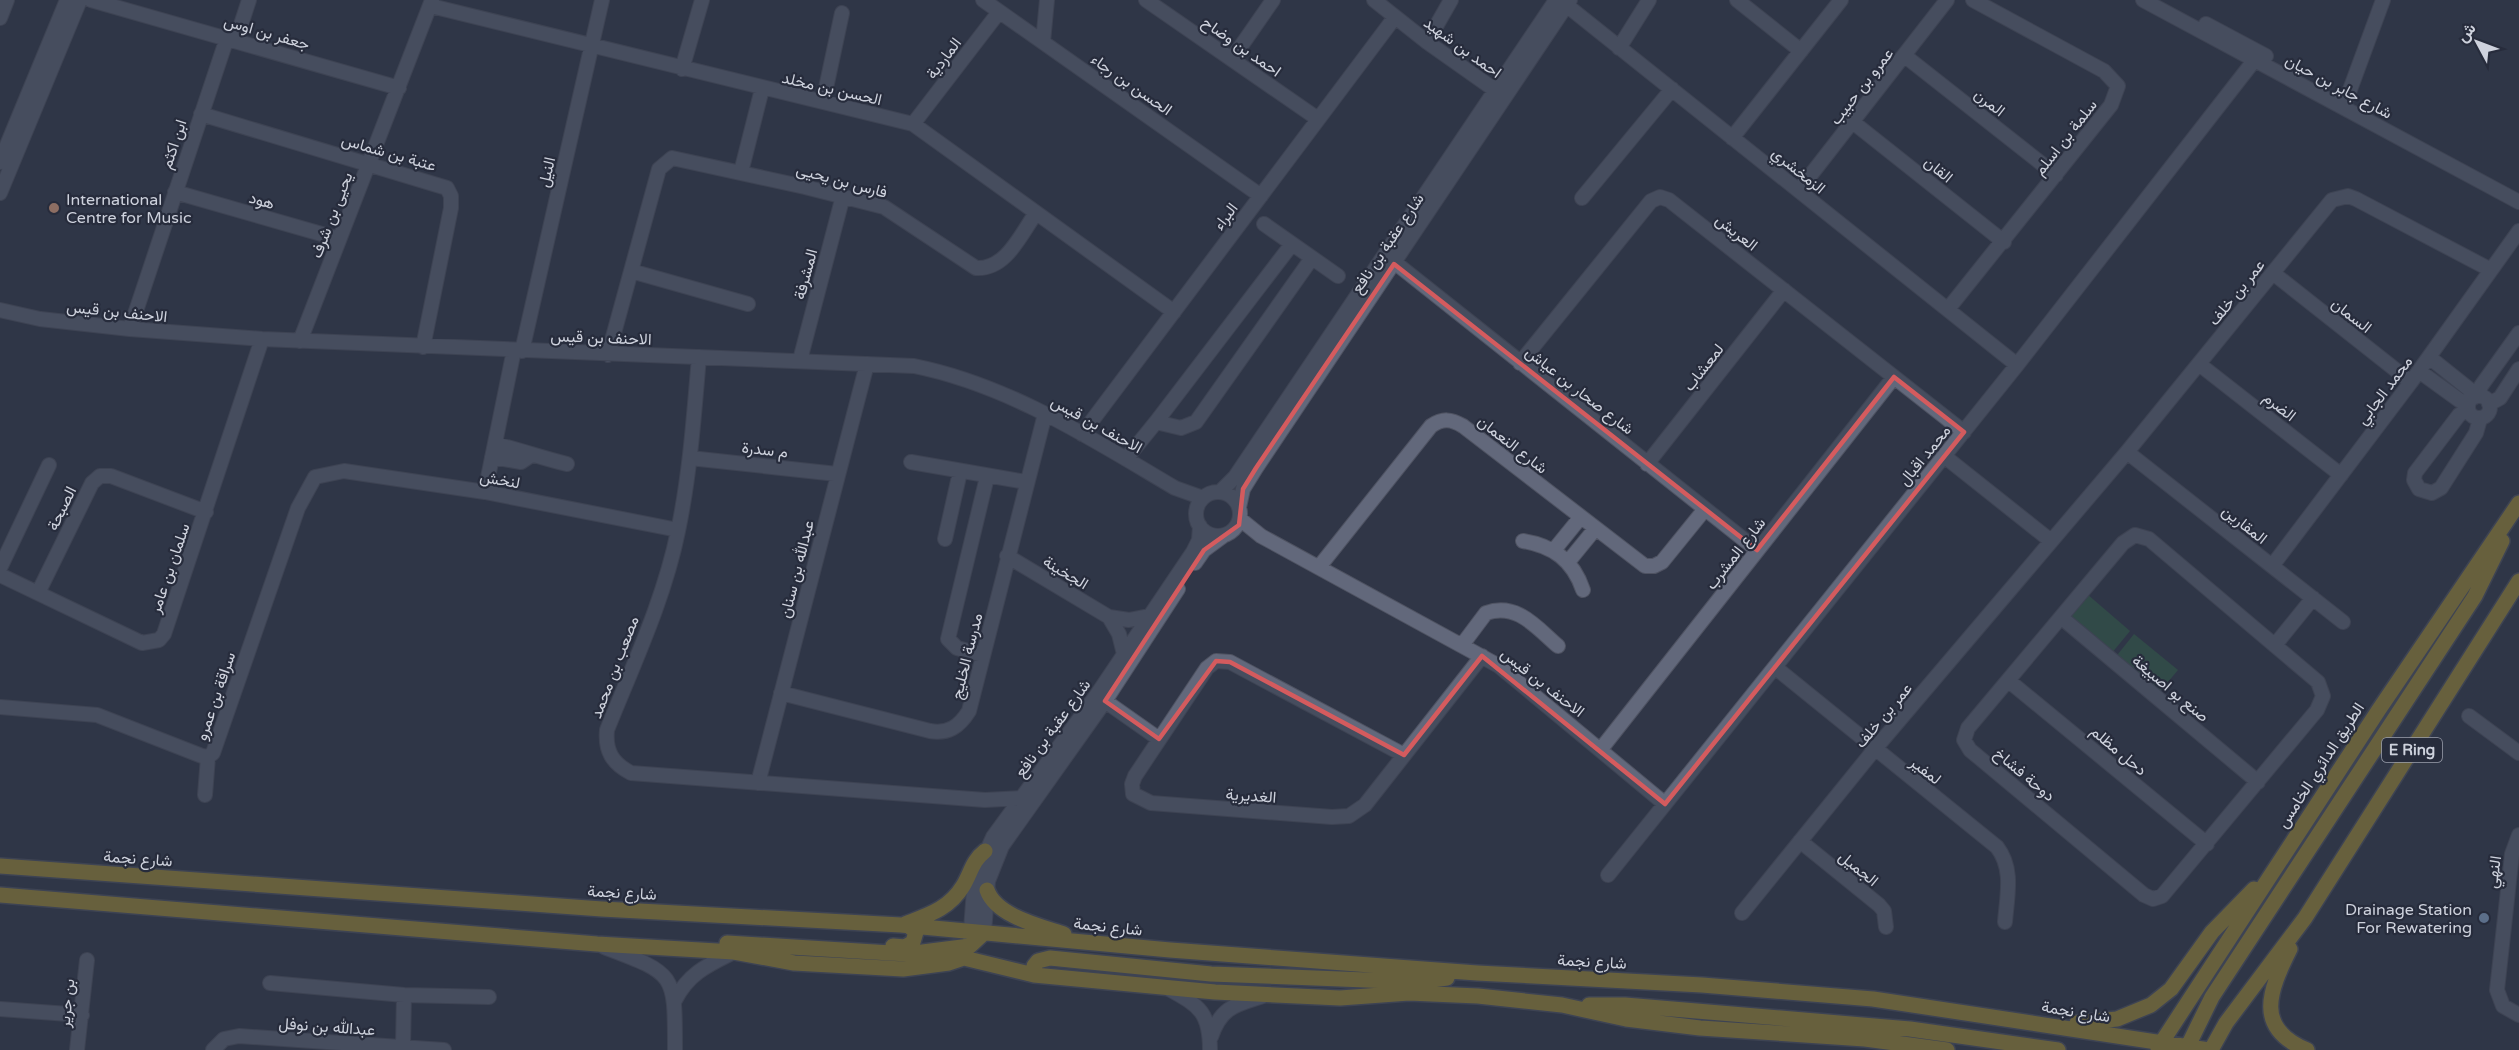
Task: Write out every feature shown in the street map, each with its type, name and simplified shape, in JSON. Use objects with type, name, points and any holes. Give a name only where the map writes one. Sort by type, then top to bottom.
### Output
[{"type":"main road","name":"الطريق الدائري الخامس","points":[[2160,1048],[2270,874],[2518,505]]},
{"type":"main road","points":[[2187,1048],[2212,998],[2475,596],[2518,505]]},
{"type":"main road","name":"E Ring","points":[[2210,1050],[2226,1023],[2305,918],[2519,581]]},
{"type":"main road","points":[[905,926],[949,904],[963,886],[976,859],[985,851]]},
{"type":"main road","name":"شارع نجمة","points":[[0,866],[602,909],[905,926],[975,942],[1087,941],[1477,973],[1702,985],[1873,999],[2056,1026],[2160,1048],[2210,1050]]},
{"type":"main road","points":[[2056,1026],[2118,1019],[2151,1005],[2177,981],[2222,920],[2270,874]]},
{"type":"main road","points":[[987,890],[990,897],[1009,912],[1087,941]]},
{"type":"main road","name":"شارع نجمة","points":[[0,895],[597,944],[734,952],[794,963],[903,969],[950,963],[964,958],[975,942]]},
{"type":"main road","points":[[2305,918],[2281,966],[2271,1010],[2272,1023],[2283,1037],[2307,1050]]},
{"type":"main road","points":[[810,949],[824,943],[905,946],[914,942],[916,935],[915,930],[905,926]]},
{"type":"main road","points":[[548,940],[562,934],[907,954],[975,942]]},
{"type":"main road","name":"شارع نجمة","points":[[975,942],[1034,975],[1164,987],[1340,998],[1423,993],[1562,1005],[1626,1019],[1669,1024],[1865,1039],[1947,1050]]},
{"type":"main road","points":[[1034,975],[1034,966],[1038,961],[1050,958],[1211,974],[1418,982],[1477,973]]},
{"type":"main road","points":[[1562,1005],[1625,1005],[1910,1029],[2058,1050]]},
{"type":"street","points":[[0,18],[8,0]]},
{"type":"street","points":[[0,162],[67,0]]},
{"type":"street","points":[[0,193],[39,106],[80,0]]},
{"type":"street","name":"جعفر بن اوس","points":[[91,0],[399,88]]},
{"type":"street","name":"ابن اكثم","points":[[130,329],[201,114],[249,0]]},
{"type":"street","name":"النيل","points":[[485,492],[602,0]]},
{"type":"street","points":[[682,69],[702,0]]},
{"type":"street","name":"الحسن بن رجاء","points":[[983,0],[1261,196]]},
{"type":"street","points":[[1043,42],[1047,0]]},
{"type":"street","name":"احمد بن وضاح","points":[[1146,0],[1318,119]]},
{"type":"street","points":[[1232,59],[1273,0]]},
{"type":"street","name":"احمد بن شهيد","points":[[1374,0],[1427,42],[1500,94]]},
{"type":"street","points":[[1427,42],[1451,0]]},
{"type":"street","points":[[1619,48],[1649,0]]},
{"type":"street","points":[[1737,0],[1801,51]]},
{"type":"street","points":[[1732,138],[1841,0]]},
{"type":"street","name":"عمرو بن حبيب","points":[[1798,190],[1854,123],[1947,0]]},
{"type":"street","name":"سلمة بن اسلم","points":[[1948,309],[2004,242],[2111,105],[2118,86],[2104,71],[1973,0]]},
{"type":"street","name":"شارع جابر بن حيان","points":[[2144,0],[2519,192]]},
{"type":"street","name":"شارع جابر بن حيان","points":[[2163,0],[2258,57]]},
{"type":"street","points":[[2346,102],[2383,0]]},
{"type":"street","name":"الزمخشري","points":[[1563,1],[2017,365]]},
{"type":"street","name":"شارع عقبة بن نافع","points":[[1220,492],[1235,477],[1386,251],[1500,94],[1563,1]]},
{"type":"street","name":"الحسن بن مخلد","points":[[431,3],[591,47],[913,124],[1174,312]]},
{"type":"street","name":"يحيى بن شرف","points":[[300,341],[431,3]]},
{"type":"street","name":"الماردية","points":[[913,124],[999,12]]},
{"type":"street","points":[[823,102],[842,13]]},
{"type":"street","name":"البراء","points":[[1082,434],[1395,17]]},
{"type":"street","name":"المرن","points":[[1905,56],[2056,175]]},
{"type":"street","name":"محمد اقبال","points":[[1608,875],[1964,432],[2258,57]]},
{"type":"street","points":[[741,172],[762,89]]},
{"type":"street","points":[[1582,198],[1672,89]]},
{"type":"street","name":"شارع عقبة بن نافع","points":[[975,942],[992,867],[1007,837],[1104,701],[1204,550],[1234,523],[1243,489],[1256,468],[1394,264],[1500,94]]},
{"type":"street","name":"شارع جابر بن حيان","points":[[2346,102],[2519,202]]},
{"type":"street","name":"عتبة بن شماس","points":[[201,114],[436,182],[447,188],[451,196],[423,346]]},
{"type":"street","name":"القان","points":[[1854,123],[2004,242]]},
{"type":"street","name":"فارس بن يحيى","points":[[608,355],[662,164],[677,158],[843,196],[894,212],[976,268],[994,266],[1002,260],[1036,213]]},
{"type":"street","name":"هود","points":[[175,192],[339,239]]},
{"type":"street","name":"المشرفة","points":[[800,360],[843,196]]},
{"type":"street","name":"عمر بن خلف","points":[[1742,912],[1874,750],[2127,452],[2332,200],[2348,196],[2491,270]]},
{"type":"street","name":"العريش","points":[[1520,363],[1651,201],[1660,197],[1670,200],[1964,432]]},
{"type":"street","points":[[1264,224],[1338,276]]},
{"type":"street","name":"محمد الجابي","points":[[2272,566],[2415,376],[2519,231]]},
{"type":"street","points":[[1126,459],[1292,244]]},
{"type":"street","name":"شارع صحار بن عياش","points":[[1386,251],[1394,264],[1757,550]]},
{"type":"street","points":[[1156,422],[1181,428],[1196,422],[1312,258]]},
{"type":"street","points":[[631,272],[748,304]]},
{"type":"street","name":"السمان","points":[[2272,273],[2415,376],[2459,400],[2476,402]]},
{"type":"street","name":"لمعشاب","points":[[1647,464],[1784,290]]},
{"type":"street","name":"الاحنف بن قيس","points":[[0,310],[40,319],[130,329],[262,339],[914,366],[974,382],[1045,414],[1200,503]]},
{"type":"street","points":[[2519,333],[2481,386],[2476,402],[2472,416],[2480,419],[2476,433],[2441,488],[2432,493],[2419,489],[2414,480],[2415,473],[2459,415],[2476,402],[2500,398],[2519,369]]},
{"type":"street","name":"سلمان بن عامر","points":[[0,575],[142,643],[153,643],[164,634],[262,339]]},
{"type":"street","name":"مصعب بن محمد","points":[[699,357],[690,458],[678,530],[652,616],[607,730],[608,750],[613,760],[631,773],[985,800],[1021,798]]},
{"type":"street","points":[[2429,357],[2469,389],[2476,402]]},
{"type":"street","name":"عبدالله بن سنان","points":[[758,783],[867,364]]},
{"type":"street","name":"الضرم","points":[[2199,364],[2341,475]]},
{"type":"street","name":"شارع المشرب","points":[[1601,749],[1894,377]]},
{"type":"street","name":"مدرسة الخليج","points":[[781,693],[942,733],[962,721],[969,711],[1045,414]]},
{"type":"street","name":"شارع النعمان","points":[[1319,567],[1431,426],[1445,420],[1455,421],[1463,426],[1637,562],[1654,566],[1662,562],[1705,509]]},
{"type":"street","points":[[494,451],[521,462],[530,456],[567,464]]},
{"type":"street","name":"المقارين","points":[[2127,452],[2343,622]]},
{"type":"street","points":[[1944,456],[2051,541]]},
{"type":"street","name":"م سدرة","points":[[690,458],[837,474]]},
{"type":"street","points":[[911,462],[1026,482]]},
{"type":"street","points":[[0,568],[49,465]]},
{"type":"street","name":"لنخش","points":[[315,477],[344,471],[485,492],[678,530]]},
{"type":"street","points":[[945,539],[960,472]]},
{"type":"street","name":"الصبحة","points":[[38,593],[92,483],[100,476],[111,476],[206,512]]},
{"type":"street","name":"سراقة بن عمرو","points":[[0,707],[97,715],[208,757],[213,753],[298,508],[315,477]]},
{"type":"street","points":[[983,655],[957,648],[948,639],[987,477]]},
{"type":"street","points":[[1220,492],[1228,494],[1234,523],[1214,536],[1200,526],[1200,503],[1220,492]]},
{"type":"street","points":[[1554,550],[1580,518]]},
{"type":"street","name":"الاحنف بن قيس","points":[[1234,523],[1482,656],[1601,749],[1665,804]]},
{"type":"street","name":"شارع عقبة بن نافع","points":[[975,942],[975,877],[985,851],[1193,552],[1199,540],[1200,526]]},
{"type":"street","points":[[1568,562],[1595,529]]},
{"type":"street","name":"دوحة فشاخ","points":[[2143,535],[2275,645],[2318,682],[2323,696],[2317,710],[2162,896],[2153,899],[2144,895],[1966,746],[1964,740],[1968,728],[2128,537],[2143,535]]},
{"type":"street","points":[[1523,541],[1554,550],[1568,562],[1578,576],[1583,590]]},
{"type":"street","name":"الجخينة","points":[[1007,556],[1108,617],[1129,620],[1149,616]]},
{"type":"street","points":[[2275,645],[2313,598]]},
{"type":"street","points":[[1462,645],[1486,613],[1507,609],[1520,613],[1558,646]]},
{"type":"street","points":[[1108,617],[1119,634],[1124,654]]},
{"type":"street","name":"صنع بو اصبيغة","points":[[2062,618],[2258,782]]},
{"type":"street","name":"الغديرية","points":[[1404,755],[1230,662],[1216,661],[1207,668],[1159,739],[1132,784],[1133,794],[1151,803],[1341,818],[1358,812],[1404,755],[1482,656]]},
{"type":"street","name":"لمفير","points":[[1776,668],[2003,855],[2009,872],[2006,922]]},
{"type":"street","name":"دحل مظلم","points":[[2009,681],[2207,844]]},
{"type":"street","points":[[1104,701],[1159,739]]},
{"type":"street","points":[[2469,716],[2519,753]]},
{"type":"street","points":[[205,795],[208,757]]},
{"type":"street","points":[[985,800],[1000,827]]},
{"type":"street","name":"النهي","points":[[2519,835],[2512,855],[2504,914],[2498,995],[2507,1010],[2519,1015]]},
{"type":"street","name":"الجميل","points":[[1800,841],[1879,905],[1884,911],[1886,927]]},
{"type":"street","points":[[2504,914],[2519,915]]},
{"type":"street","points":[[597,944],[657,968],[669,982],[675,1000],[675,1050]]},
{"type":"street","points":[[675,1000],[683,984],[697,970],[734,952]]},
{"type":"street","name":"بن جرير","points":[[77,1050],[87,960]]},
{"type":"street","points":[[270,983],[404,995],[489,996]]},
{"type":"street","points":[[1164,987],[1185,998],[1203,1012],[1209,1023],[1210,1046]]},
{"type":"street","points":[[1210,1046],[1219,1019],[1230,1008],[1267,994]]},
{"type":"street","points":[[403,1047],[404,995]]},
{"type":"street","points":[[0,1009],[82,1015]]},
{"type":"street","name":"عبدالله بن نوفل","points":[[213,1050],[224,1039],[239,1036],[444,1050]]},
{"type":"highlighted area","points":[[1394,264],[1757,550],[1894,377],[1964,432],[1665,804],[1482,656],[1404,755],[1230,662],[1216,661],[1159,739],[1105,701],[1204,550],[1239,525],[1243,489]]},
{"type":"green space","points":[[2087,594],[2130,631],[2111,654],[2068,617]]},
{"type":"green space","points":[[2134,634],[2178,670],[2157,695],[2114,659]]},
{"type":"place","name":"International Centre for Music","points":[[54,208]]},
{"type":"place","name":"Drainage Station For Rewatering","points":[[2484,918]]}]
